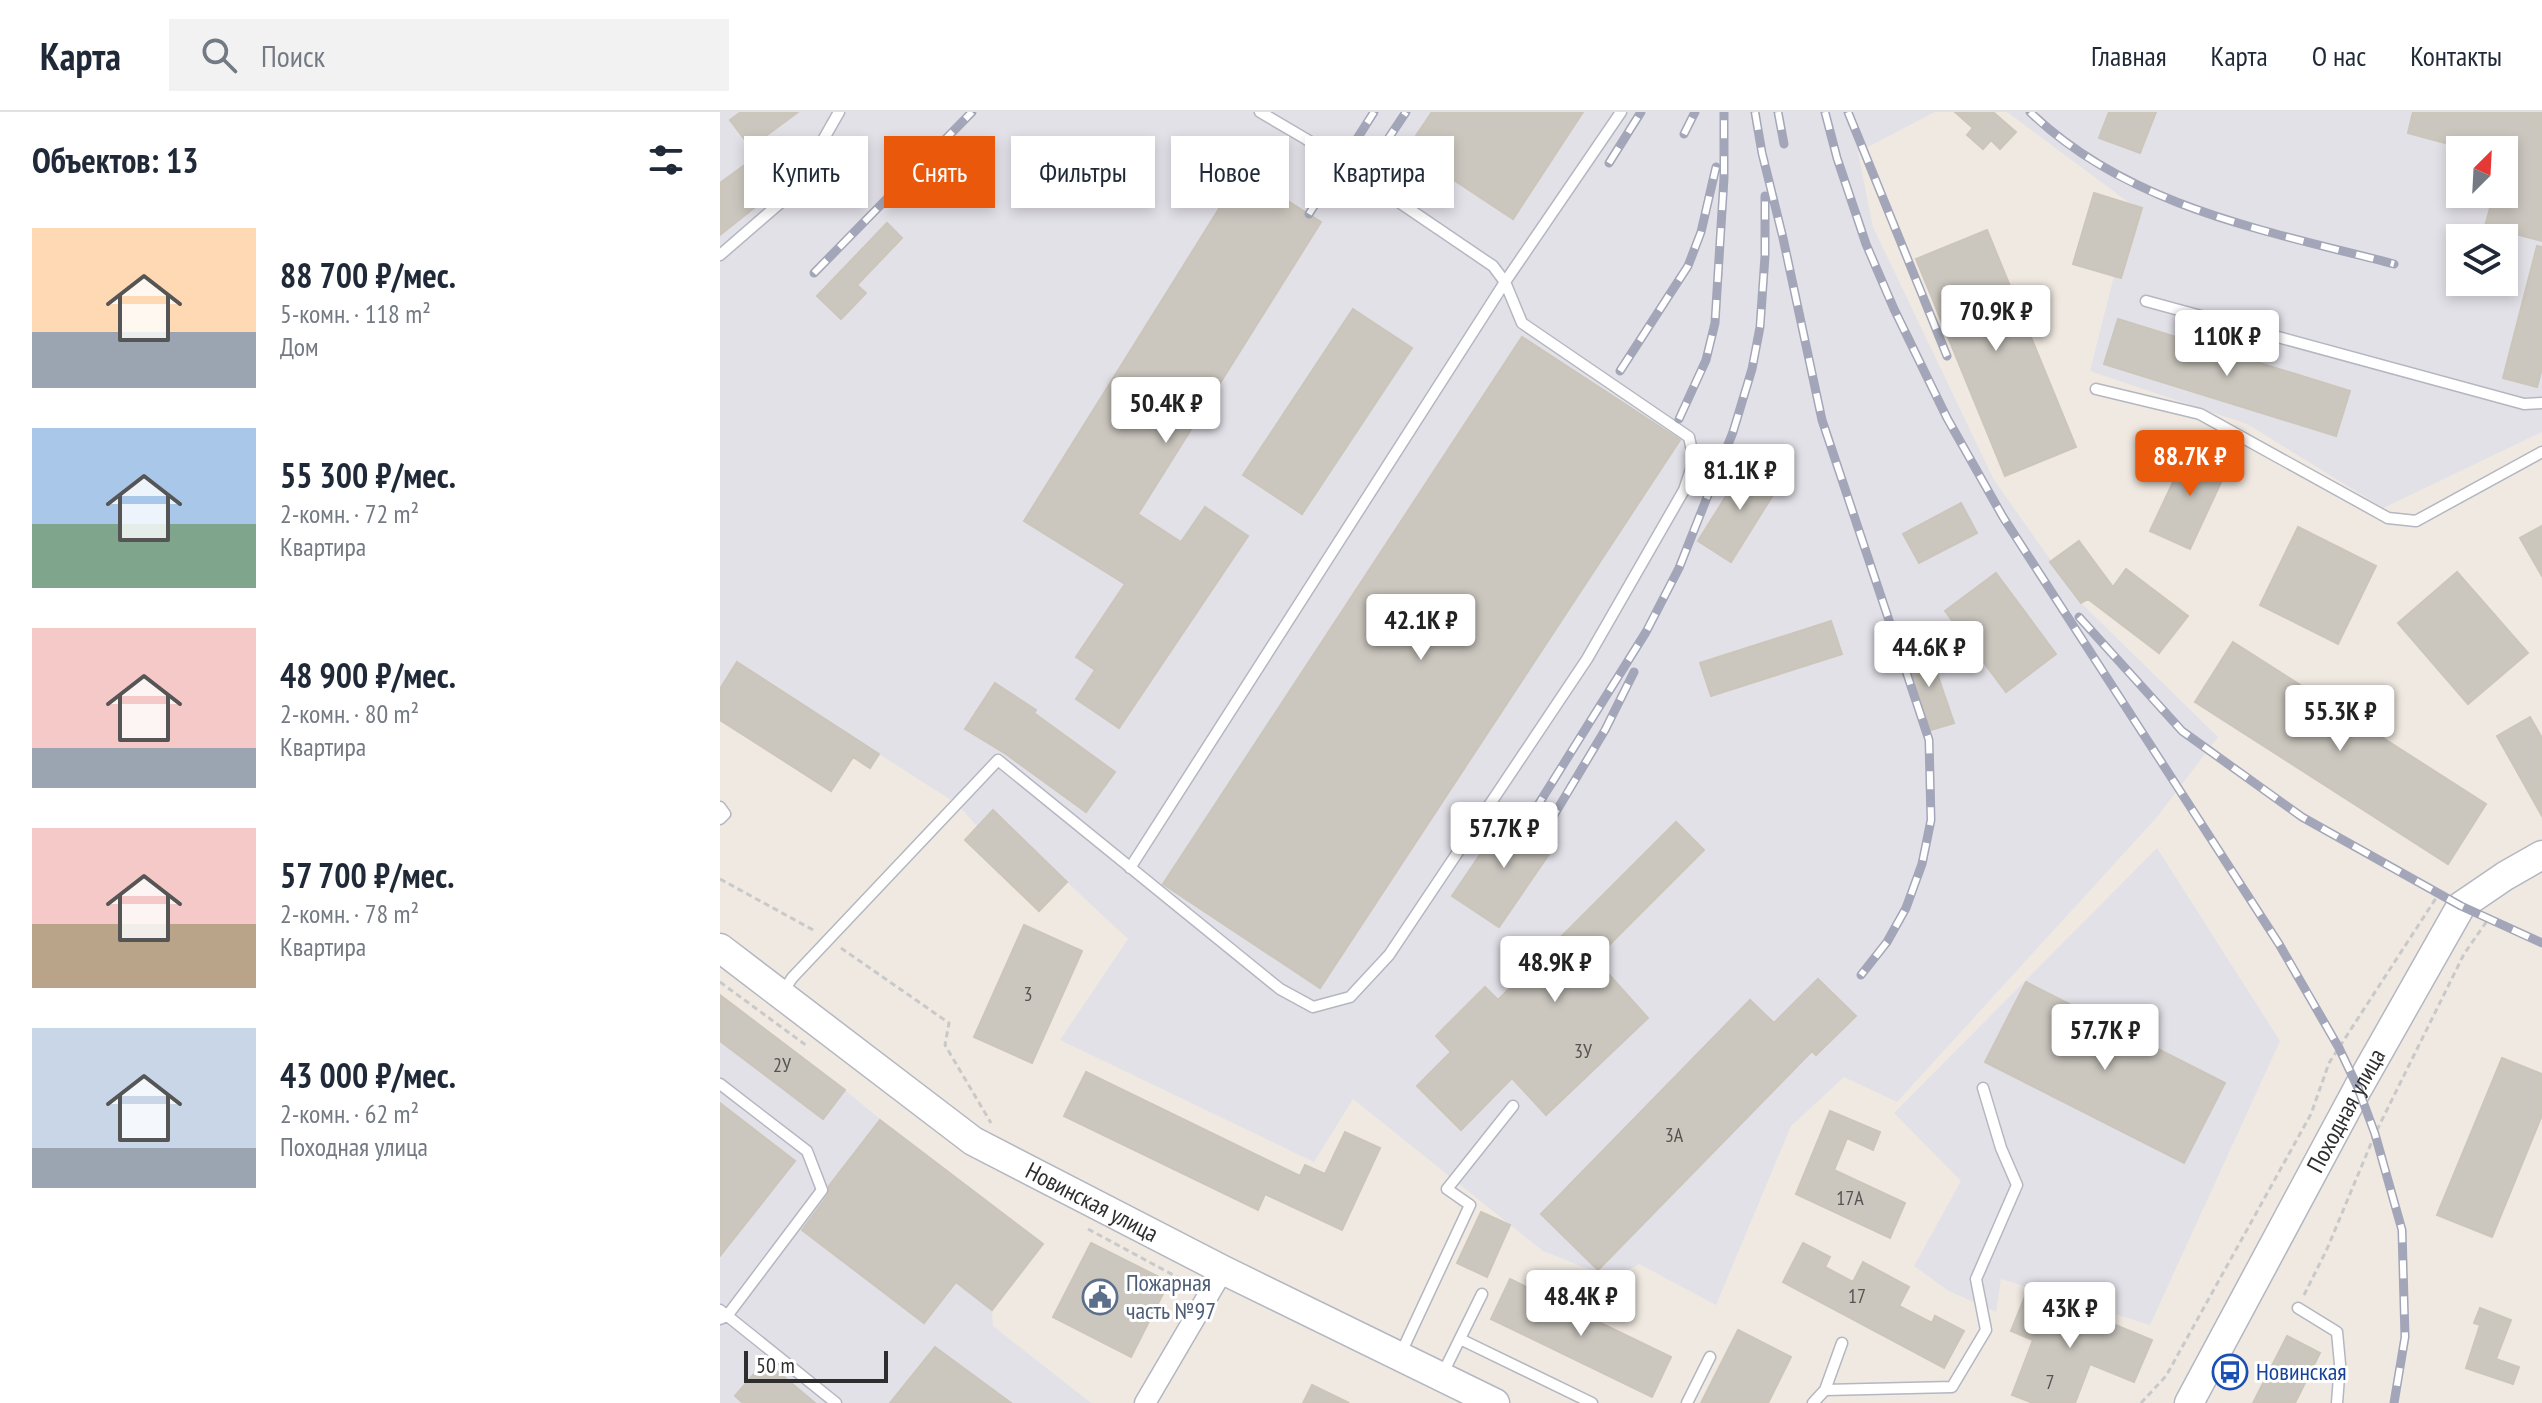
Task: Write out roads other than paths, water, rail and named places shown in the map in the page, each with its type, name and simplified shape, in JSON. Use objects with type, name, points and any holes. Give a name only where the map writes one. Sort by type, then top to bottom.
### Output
[{"type":"main road","name":"Походная улица","points":[[2189,1403],[2358,1088],[2461,906],[2542,855]]},
{"type":"main road","name":"Новинская улица","points":[[720,948],[973,1141],[1223,1270],[1495,1403]]},
{"type":"street","points":[[1145,1403],[1223,1270]]},
{"type":"lane","points":[[720,255],[794,191],[839,112]]},
{"type":"lane","points":[[782,994],[792,978],[998,760],[1280,989],[1313,1007],[1350,997],[1389,955],[1587,659],[1684,490],[1694,460],[1689,437],[1522,323],[1505,282],[1493,266],[1306,139],[1260,112]]},
{"type":"lane","points":[[1130,868],[1505,282],[1621,112]]},
{"type":"lane","points":[[2146,301],[2524,404],[2542,403]]},
{"type":"lane","points":[[2096,389],[2200,414],[2388,518],[2416,521],[2542,452]]},
{"type":"lane","points":[[720,807],[725,814],[720,819]]},
{"type":"lane","points":[[720,1084],[807,1151],[822,1190],[722,1315],[836,1403]]},
{"type":"lane","points":[[1825,1390],[1952,1387],[1986,1330],[1976,1279],[2017,1185],[2001,1148],[1983,1088]]},
{"type":"lane","points":[[1399,1356],[1470,1205],[1447,1189],[1513,1106]]},
{"type":"lane","points":[[1441,1377],[1482,1294]]},
{"type":"lane","points":[[2298,1308],[2337,1332],[2340,1364],[2337,1403]]},
{"type":"lane","points":[[1460,1339],[1592,1403]]},
{"type":"lane","points":[[1813,1403],[1825,1390],[1842,1343]]},
{"type":"lane","points":[[1687,1403],[1710,1357]]},
{"type":"railway","points":[[814,273],[972,112]]},
{"type":"railway","points":[[1309,214],[1374,112]]},
{"type":"railway","points":[[1390,136],[1406,112]]},
{"type":"railway","points":[[1609,163],[1641,112]]},
{"type":"railway","points":[[1684,134],[1695,112]]},
{"type":"railway","points":[[1679,419],[1706,360],[1715,323],[1724,178],[1724,112]]},
{"type":"railway","points":[[1755,112],[1822,420],[1929,740],[1931,820],[1922,864],[1906,908],[1887,942],[1861,975]]},
{"type":"railway","points":[[1778,112],[1784,144]]},
{"type":"railway","points":[[1825,112],[1866,244],[1947,418],[2003,517],[2279,944],[2339,1048],[2358,1088],[2375,1134],[2402,1230],[2405,1337],[2394,1403]]},
{"type":"railway","points":[[1848,112],[1947,356]]},
{"type":"railway","points":[[2030,112],[2069,144],[2111,171],[2155,193],[2249,226],[2394,264]]},
{"type":"railway","points":[[1620,371],[1688,266],[1701,232],[1716,167]]},
{"type":"railway","points":[[1533,813],[1646,632],[1679,568],[1733,432],[1752,369],[1760,327],[1765,196]]},
{"type":"railway","points":[[2079,617],[2182,731],[2302,817],[2461,906],[2542,943]]},
{"type":"railway","points":[[1548,825],[1605,730],[1634,672]]},
{"type":"place","name":"Пожарная часть №97","points":[[1100,1297]]},
{"type":"place","name":"Новинская","points":[[2230,1372]]}]
